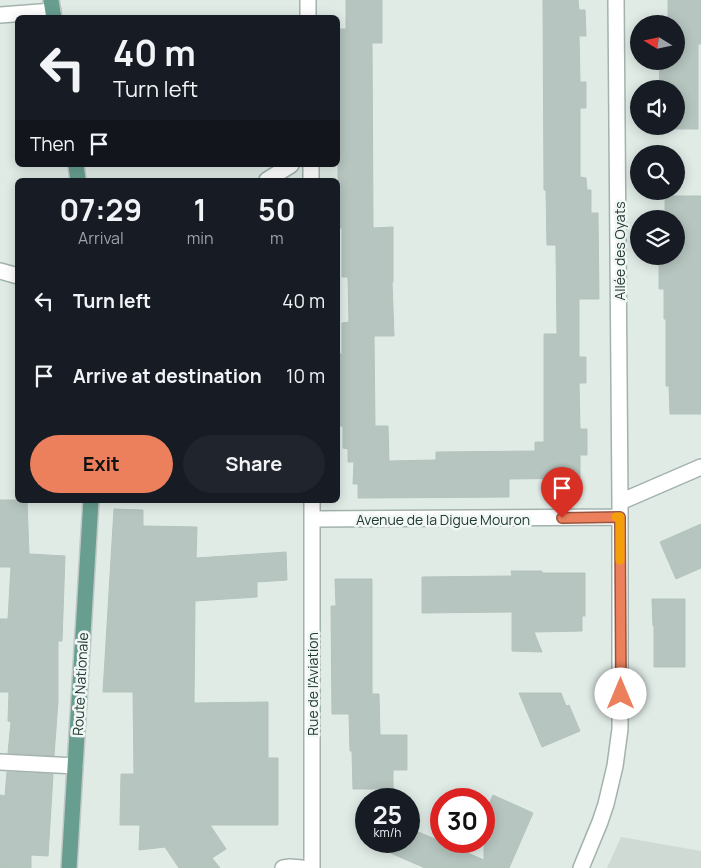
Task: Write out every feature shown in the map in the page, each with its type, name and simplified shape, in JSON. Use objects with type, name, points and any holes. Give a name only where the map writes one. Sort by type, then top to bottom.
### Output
[{"type":"main road","name":"Route Nationale","points":[[69,868],[90,503]]},
{"type":"street","points":[[308,0],[308,15]]},
{"type":"street","name":"Allée des Oyats","points":[[616,0],[620,502]]},
{"type":"street","points":[[0,14],[52,10]]},
{"type":"street","points":[[271,178],[288,167]]},
{"type":"street","points":[[0,272],[15,275]]},
{"type":"street","points":[[580,868],[600,822],[615,766],[620,730],[620,502],[701,467]]},
{"type":"street","name":"Rue de l'Aviation","points":[[312,503],[312,868]]},
{"type":"street","name":"Avenue de la Digue Mouron","points":[[312,519],[620,517]]},
{"type":"street","points":[[0,762],[75,766]]},
{"type":"street","points":[[283,868],[302,868]]},
{"type":"shaded area","points":[[621,837],[701,851],[701,868],[607,868]]},
{"type":"building","points":[[346,0],[382,0],[382,43],[372,43],[373,228],[393,227],[392,282],[394,336],[374,336],[375,426],[388,426],[389,461],[436,460],[436,452],[535,451],[535,442],[544,442],[544,334],[557,334],[556,245],[547,245],[546,190],[544,190],[543,0],[578,0],[579,10],[585,10],[586,36],[579,36],[580,82],[586,82],[586,108],[580,108],[580,177],[586,178],[587,190],[591,190],[591,213],[598,213],[599,299],[579,299],[579,357],[586,357],[586,383],[579,383],[580,429],[587,429],[587,455],[580,455],[580,478],[509,479],[509,497],[358,498],[358,484],[353,484],[354,462],[348,462],[348,449],[343,448],[343,426],[340,426],[342,323],[349,322],[348,277],[342,277],[340,178],[338,178],[338,167],[340,167],[340,29],[346,29]]},
{"type":"building","points":[[668,0],[701,0],[701,44],[698,44],[698,129],[685,129],[685,80],[660,80],[659,70],[685,70],[685,15],[668,15]]},
{"type":"building","points":[[685,196],[701,196],[701,414],[670,414],[669,386],[666,386],[664,289],[659,289],[659,265],[685,265],[685,210],[665,210],[665,200],[685,200]]},
{"type":"building","points":[[0,500],[15,500],[15,503],[27,503],[29,554],[65,556],[62,641],[58,641],[58,701],[54,756],[8,753],[11,722],[8,721],[9,692],[0,692],[0,619],[8,619],[11,567],[0,567]]},
{"type":"building","points":[[114,509],[143,510],[143,526],[197,527],[196,558],[286,552],[287,580],[257,582],[257,597],[195,601],[194,703],[268,702],[268,758],[278,758],[278,825],[210,825],[226,849],[212,858],[220,868],[179,868],[165,847],[139,850],[140,825],[120,825],[121,774],[134,774],[133,692],[103,692]]},
{"type":"building","points":[[701,524],[701,568],[676,579],[660,542]]},
{"type":"building","points":[[511,571],[585,573],[585,616],[582,616],[582,631],[534,632],[542,652],[512,651],[512,612],[422,613],[422,577],[512,576]]},
{"type":"building","points":[[335,579],[372,579],[372,694],[379,694],[380,735],[407,735],[407,770],[393,770],[393,788],[353,789],[349,714],[332,714],[331,606],[336,606]]},
{"type":"building","points":[[652,599],[685,599],[685,667],[654,667]]},
{"type":"building","points":[[519,693],[561,693],[566,706],[569,705],[580,731],[542,747]]},
{"type":"building","points":[[7,772],[53,774],[48,856],[31,855],[31,868],[0,868],[0,795],[5,796]]},
{"type":"building","points":[[495,796],[533,813],[509,868],[425,868],[391,853],[420,853],[420,833],[430,837],[430,853],[468,853],[484,860],[484,853],[495,853]]},
{"type":"slow traffic","points":[[616,517],[620,517],[620,560]]},
{"type":"route","points":[[562,518],[620,517],[621,694]]}]
